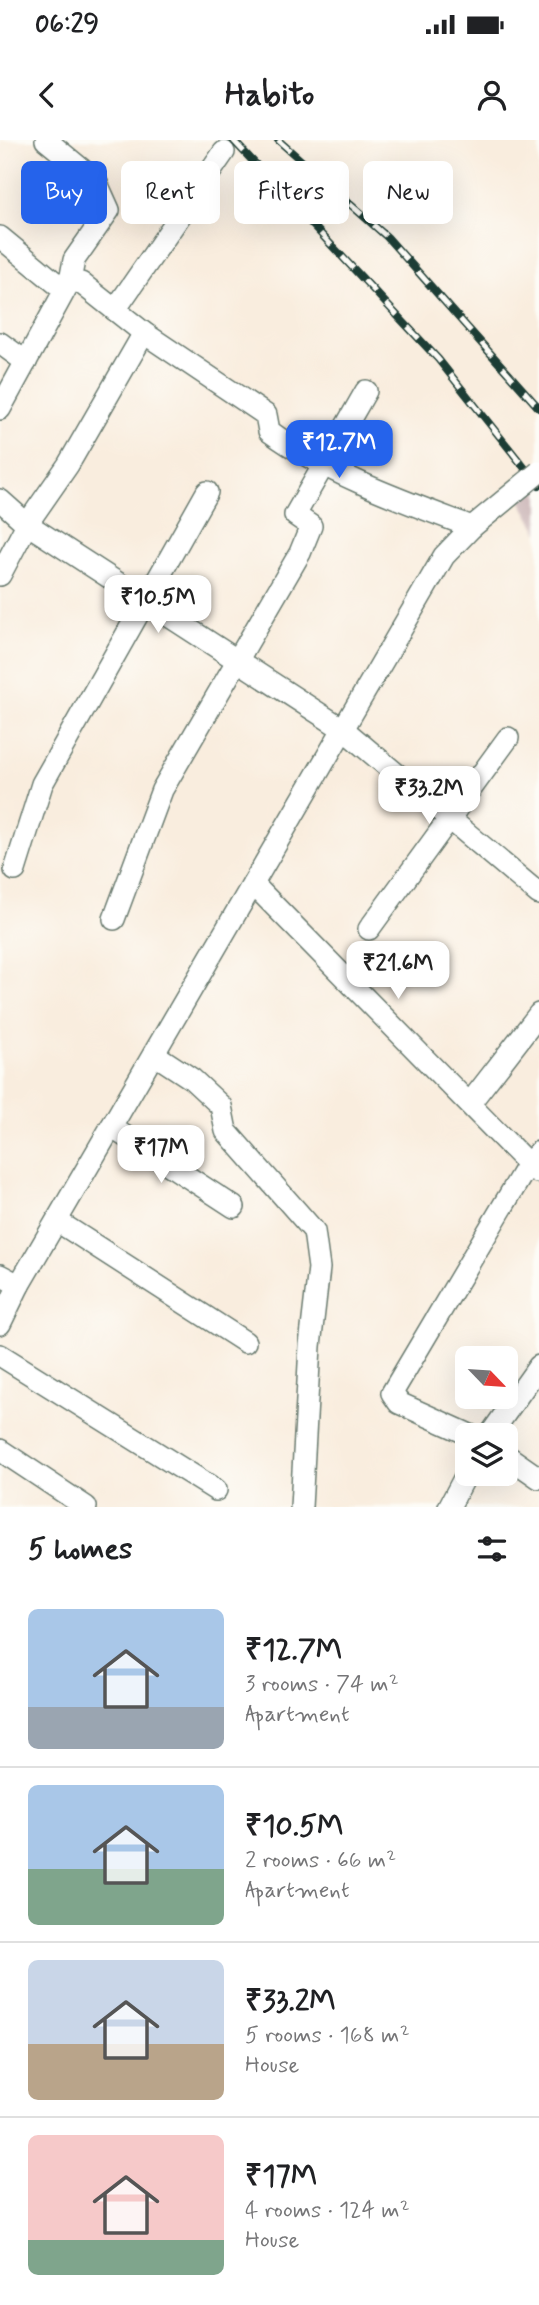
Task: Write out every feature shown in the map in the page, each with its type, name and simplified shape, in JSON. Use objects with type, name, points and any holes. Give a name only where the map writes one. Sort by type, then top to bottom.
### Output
[{"type":"street","points":[[0,408],[70,281],[74,260],[109,209],[96,181],[46,140]]},
{"type":"street","points":[[114,310],[224,152]]},
{"type":"street","points":[[0,237],[57,284],[70,281],[81,283],[144,333],[266,415],[269,431],[324,465],[472,527]]},
{"type":"street","points":[[0,575],[27,524],[68,465],[144,333]]},
{"type":"street","points":[[0,343],[26,362]]},
{"type":"street","points":[[114,919],[162,790],[300,553],[311,526],[295,515],[366,391]]},
{"type":"street","points":[[0,1324],[9,1280],[57,1221],[444,556],[472,527],[531,479]]},
{"type":"street","points":[[15,870],[42,784],[147,603],[207,492]]},
{"type":"street","points":[[0,500],[27,524],[343,729],[538,891]]},
{"type":"street","points":[[369,929],[508,738]]},
{"type":"street","points":[[253,884],[470,1103],[535,1163],[392,1393],[399,1403],[455,1428]]},
{"type":"street","points":[[470,1103],[539,1014]]},
{"type":"street","points":[[154,1054],[192,1079],[221,1106],[226,1131],[314,1231],[319,1268],[310,1346],[301,1507]]},
{"type":"street","points":[[111,1127],[234,1207]]},
{"type":"street","points":[[57,1221],[245,1342]]},
{"type":"street","points":[[0,1355],[216,1490]]},
{"type":"street","points":[[498,1423],[539,1366]]},
{"type":"street","points":[[0,1450],[86,1507]]},
{"type":"street","points":[[518,1463],[539,1478]]},
{"type":"street","points":[[449,1507],[460,1486]]},
{"type":"shaded area","points":[[539,487],[539,533],[520,500]]},
{"type":"railway","points":[[233,140],[438,359],[539,486]]},
{"type":"railway","points":[[278,140],[387,237],[539,408]]}]
